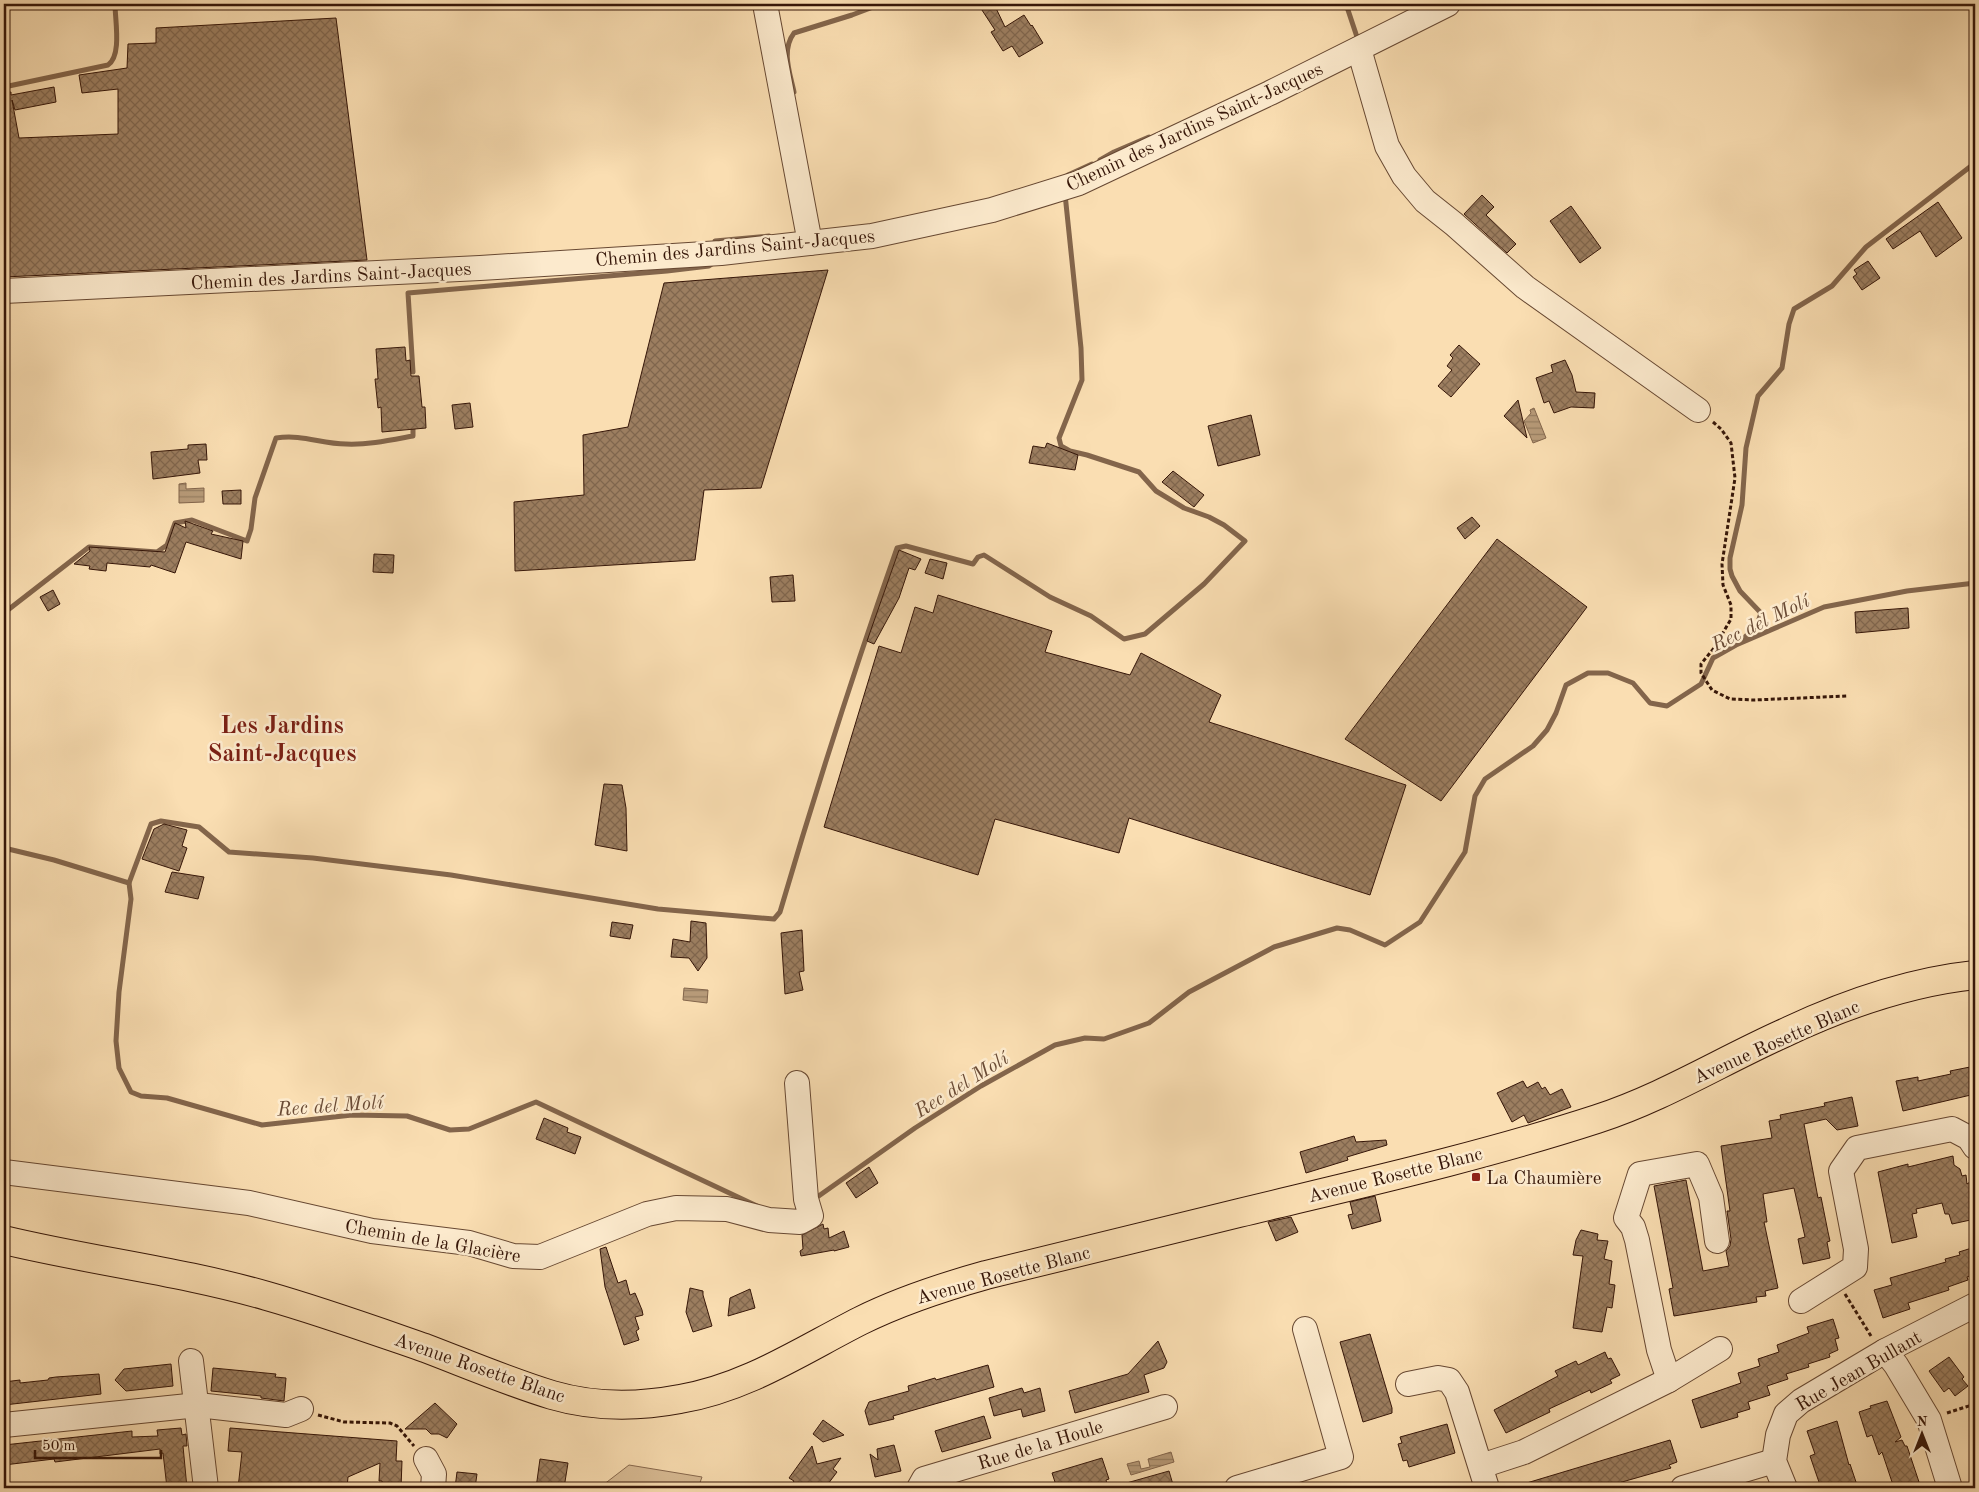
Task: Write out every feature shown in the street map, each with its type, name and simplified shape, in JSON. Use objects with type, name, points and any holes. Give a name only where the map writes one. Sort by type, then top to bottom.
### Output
[{"type":"main road","name":"Avenue Rosette Blanc","points":[[4,1241],[167,1272],[267,1296],[424,1348],[554,1396],[619,1405],[681,1399],[720,1390],[759,1376],[863,1320],[929,1292],[986,1275],[1441,1163],[1598,1119],[1647,1101],[1782,1033],[1838,1010],[1881,994],[1918,984],[1975,975]]},
{"type":"street","points":[[764,4],[809,234]]},
{"type":"street","name":"Chemin des Jardins Saint-Jacques","points":[[4,291],[480,268],[721,253],[809,234],[872,236],[992,210],[1079,184],[1448,4]]},
{"type":"street","points":[[1359,49],[1388,146],[1404,176],[1425,201],[1526,287],[1698,410]]},
{"type":"street","name":"Chemin de la Glacière","points":[[4,1172],[249,1203],[372,1231],[469,1243],[513,1256],[540,1257],[647,1214],[676,1208],[727,1209],[768,1220],[800,1222],[811,1216],[807,1203],[796,1083]]},
{"type":"street","points":[[1801,1301],[1855,1267],[1856,1249],[1841,1171],[1857,1148],[1952,1129],[1969,1138],[1975,1147]]},
{"type":"street","points":[[1669,1380],[1659,1350],[1637,1240],[1633,1227],[1626,1218],[1640,1174],[1697,1164],[1711,1197],[1717,1241]]},
{"type":"street","name":"Rue Jean Bullant","points":[[1774,1461],[1778,1435],[1786,1414],[1801,1400],[1885,1351],[1975,1305]]},
{"type":"street","points":[[1237,1488],[1341,1457],[1305,1329]]},
{"type":"street","points":[[1408,1384],[1438,1378],[1450,1380],[1457,1392],[1484,1477],[1524,1452],[1669,1380],[1720,1348]]},
{"type":"street","points":[[1885,1351],[1929,1420],[1950,1488]]},
{"type":"street","points":[[192,1361],[206,1488]]},
{"type":"street","points":[[4,1425],[198,1405],[286,1415],[301,1409]]},
{"type":"street","name":"Rue de la Houle","points":[[920,1488],[924,1479],[1165,1407]]},
{"type":"street","points":[[426,1459],[434,1474],[433,1488]]},
{"type":"street","points":[[1683,1488],[1774,1461],[1785,1488]]},
{"type":"path","points":[[1698,410],[1721,429],[1731,443],[1735,478],[1722,564],[1723,585],[1731,606],[1731,619],[1714,648],[1701,664],[1701,673],[1706,684],[1712,690],[1730,699],[1754,700],[1847,696]]},
{"type":"path","points":[[1850,1301],[1871,1337],[1885,1351]]},
{"type":"path","points":[[1929,1420],[1975,1404]]},
{"type":"path","points":[[301,1409],[344,1422],[390,1423],[397,1426],[426,1459]]},
{"type":"shaded area","points":[[1534,408],[1546,438],[1533,443],[1524,421],[1531,413],[1530,410]]},
{"type":"shaded area","points":[[186,483],[186,489],[204,488],[204,502],[179,503],[179,484]]},
{"type":"shaded area","points":[[684,988],[708,990],[707,1003],[683,1000]]},
{"type":"shaded area","points":[[1171,1452],[1174,1462],[1131,1475],[1127,1464],[1139,1461],[1141,1469],[1150,1467],[1148,1459]]},
{"type":"shaded area","points":[[629,1465],[702,1477],[698,1488],[603,1488],[603,1485]]},
{"type":"building","points":[[978,4],[994,4],[1005,27],[1024,15],[1043,43],[1019,57],[1012,46],[1003,51],[991,32],[995,30]]},
{"type":"building","points":[[336,18],[367,260],[4,277],[4,93],[11,92],[11,95],[54,87],[56,102],[15,110],[12,100],[19,138],[118,134],[118,89],[82,93],[79,75],[127,68],[128,44],[156,43],[156,28]]},
{"type":"building","points":[[1482,195],[1494,207],[1486,215],[1516,244],[1507,253],[1464,214]]},
{"type":"building","points":[[1938,202],[1962,238],[1936,257],[1920,231],[1893,249],[1886,239]]},
{"type":"building","points":[[1571,206],[1601,248],[1580,263],[1550,221]]},
{"type":"building","points":[[1868,261],[1880,278],[1862,290],[1853,277],[1857,274],[1854,270]]},
{"type":"building","points":[[828,270],[761,488],[704,490],[695,560],[515,571],[514,502],[584,495],[583,435],[628,427],[664,283]]},
{"type":"building","points":[[1459,345],[1480,364],[1451,397],[1438,386],[1452,370],[1447,366],[1453,358],[1450,355]]},
{"type":"building","points":[[405,347],[406,361],[410,360],[411,376],[419,376],[422,407],[425,407],[426,428],[382,432],[381,407],[378,408],[375,379],[378,379],[376,349]]},
{"type":"building","points":[[1565,360],[1572,375],[1576,392],[1595,393],[1594,408],[1571,407],[1554,413],[1549,401],[1544,403],[1536,378],[1553,372],[1551,365]]},
{"type":"building","points":[[1518,400],[1527,438],[1504,416]]},
{"type":"building","points":[[470,403],[473,427],[455,429],[452,405]]},
{"type":"building","points":[[1251,415],[1260,455],[1218,466],[1208,426]]},
{"type":"building","points":[[1047,443],[1078,455],[1075,470],[1029,463],[1033,446],[1045,448]]},
{"type":"building","points":[[206,444],[207,460],[198,460],[200,473],[153,479],[151,452],[188,449],[188,445]]},
{"type":"building","points":[[1173,471],[1204,495],[1194,507],[1162,482]]},
{"type":"building","points":[[241,490],[241,504],[223,504],[222,491]]},
{"type":"building","points":[[1472,517],[1480,526],[1465,539],[1457,528]]},
{"type":"building","points":[[185,521],[213,531],[211,534],[243,541],[241,559],[186,542],[175,573],[151,565],[150,567],[107,563],[106,571],[89,569],[90,566],[74,564],[90,551],[89,547],[165,552],[175,523],[186,528]]},
{"type":"building","points":[[1497,539],[1587,607],[1441,801],[1345,739]]},
{"type":"building","points":[[899,550],[921,559],[915,570],[909,568],[899,598],[874,644],[867,641]]},
{"type":"building","points":[[374,554],[394,555],[393,573],[373,572]]},
{"type":"building","points":[[930,559],[947,563],[943,579],[925,573]]},
{"type":"building","points":[[793,575],[795,601],[772,602],[770,577]]},
{"type":"building","points":[[53,590],[60,604],[48,611],[40,597]]},
{"type":"building","points":[[938,595],[1052,631],[1045,652],[1130,675],[1141,653],[1221,695],[1209,722],[1406,785],[1370,895],[1129,818],[1119,853],[995,819],[978,875],[824,827],[879,646],[901,653],[915,607],[933,613]]},
{"type":"building","points":[[1908,608],[1909,628],[1856,633],[1855,612]]},
{"type":"building","points":[[604,784],[622,785],[626,808],[627,851],[595,845]]},
{"type":"building","points":[[164,824],[187,830],[182,846],[187,848],[179,871],[142,859],[154,829]]},
{"type":"building","points":[[172,872],[204,877],[198,899],[165,892]]},
{"type":"building","points":[[691,921],[706,923],[707,958],[698,971],[689,958],[671,957],[673,939],[690,942]]},
{"type":"building","points":[[612,922],[633,925],[630,939],[610,936]]},
{"type":"building","points":[[802,930],[804,971],[799,972],[803,990],[785,994],[781,933]]},
{"type":"building","points":[[1975,1066],[1975,1094],[1903,1111],[1896,1081],[1918,1077],[1918,1081],[1951,1074],[1950,1071]]},
{"type":"building","points":[[1523,1081],[1527,1088],[1538,1082],[1542,1089],[1545,1087],[1550,1095],[1562,1089],[1571,1107],[1528,1123],[1524,1115],[1512,1122],[1497,1093]]},
{"type":"building","points":[[1852,1097],[1858,1126],[1837,1130],[1826,1119],[1804,1124],[1818,1198],[1821,1197],[1830,1241],[1827,1242],[1830,1258],[1803,1264],[1798,1239],[1805,1237],[1794,1188],[1763,1194],[1767,1222],[1764,1222],[1778,1288],[1765,1291],[1766,1296],[1756,1297],[1757,1302],[1674,1316],[1669,1289],[1673,1288],[1654,1186],[1686,1180],[1703,1271],[1729,1266],[1726,1251],[1730,1246],[1731,1239],[1727,1211],[1730,1211],[1721,1146],[1772,1138],[1769,1121],[1781,1119],[1780,1115],[1825,1106],[1824,1103]]},
{"type":"building","points":[[544,1118],[568,1128],[567,1132],[581,1137],[575,1154],[536,1139]]},
{"type":"building","points":[[1354,1136],[1356,1142],[1386,1140],[1387,1145],[1347,1157],[1348,1160],[1306,1173],[1300,1152]]},
{"type":"building","points":[[1953,1156],[1954,1165],[1960,1169],[1962,1176],[1966,1175],[1967,1184],[1970,1182],[1972,1191],[1975,1190],[1975,1219],[1952,1224],[1949,1214],[1945,1214],[1942,1203],[1916,1209],[1917,1213],[1912,1214],[1917,1237],[1892,1243],[1878,1172],[1908,1164],[1908,1167]]},
{"type":"building","points":[[869,1167],[878,1183],[856,1198],[846,1183]]},
{"type":"building","points":[[1375,1196],[1381,1221],[1352,1229],[1348,1215],[1353,1214],[1350,1202]]},
{"type":"building","points":[[1291,1217],[1298,1232],[1276,1241],[1268,1222]]},
{"type":"building","points":[[823,1224],[824,1229],[828,1228],[829,1238],[844,1231],[849,1247],[801,1256],[800,1251],[803,1249],[802,1235]]},
{"type":"building","points":[[1581,1230],[1598,1234],[1597,1240],[1608,1241],[1604,1259],[1612,1261],[1609,1284],[1615,1285],[1612,1308],[1607,1307],[1602,1332],[1573,1328],[1583,1256],[1573,1255],[1576,1240]]},
{"type":"building","points":[[606,1247],[618,1283],[626,1280],[630,1295],[635,1293],[643,1315],[635,1317],[639,1329],[636,1331],[639,1340],[624,1345],[605,1287],[600,1249]]},
{"type":"building","points":[[1975,1247],[1975,1274],[1967,1277],[1968,1280],[1948,1287],[1949,1290],[1908,1303],[1910,1309],[1883,1318],[1874,1290],[1892,1285],[1890,1278],[1946,1262],[1945,1259],[1960,1255],[1959,1252]]},
{"type":"building","points":[[690,1288],[703,1291],[712,1326],[693,1332],[686,1312]]},
{"type":"building","points":[[750,1289],[755,1308],[728,1316],[730,1298]]},
{"type":"building","points":[[1833,1319],[1839,1338],[1835,1339],[1838,1350],[1829,1354],[1830,1357],[1808,1364],[1809,1367],[1786,1374],[1788,1379],[1767,1386],[1770,1395],[1748,1402],[1750,1409],[1737,1413],[1738,1417],[1701,1428],[1692,1400],[1741,1383],[1738,1373],[1760,1366],[1758,1359],[1779,1352],[1777,1345],[1809,1333],[1807,1327]]},
{"type":"building","points":[[1370,1334],[1392,1413],[1363,1422],[1340,1342]]},
{"type":"building","points":[[1158,1341],[1167,1362],[1164,1368],[1144,1375],[1149,1392],[1075,1413],[1069,1391],[1128,1374]]},
{"type":"building","points":[[1605,1352],[1608,1359],[1611,1358],[1620,1375],[1610,1380],[1612,1383],[1591,1393],[1590,1390],[1549,1409],[1550,1412],[1506,1433],[1494,1410],[1558,1376],[1555,1371],[1576,1361],[1578,1365]]},
{"type":"building","points":[[1949,1357],[1964,1377],[1962,1379],[1968,1386],[1955,1396],[1949,1388],[1944,1392],[1929,1371]]},
{"type":"building","points":[[171,1364],[173,1386],[126,1391],[115,1380],[124,1369]]},
{"type":"building","points":[[988,1365],[994,1387],[893,1416],[894,1419],[869,1425],[865,1411],[869,1402],[909,1391],[908,1386]]},
{"type":"building","points":[[213,1368],[276,1374],[275,1377],[286,1378],[284,1401],[261,1398],[261,1396],[211,1391]]},
{"type":"building","points":[[99,1374],[101,1394],[4,1405],[4,1382],[20,1380],[20,1383],[48,1380],[49,1378],[56,1377]]},
{"type":"building","points":[[1022,1388],[1024,1393],[1040,1388],[1045,1411],[1023,1417],[1021,1409],[994,1416],[989,1398]]},
{"type":"building","points":[[1887,1401],[1901,1437],[1895,1442],[1902,1440],[1905,1446],[1907,1446],[1921,1488],[1894,1488],[1882,1452],[1879,1455],[1872,1435],[1867,1437],[1859,1412],[1871,1408],[1870,1406]]},
{"type":"building","points":[[435,1403],[457,1424],[447,1438],[439,1434],[431,1434],[426,1429],[405,1429]]},
{"type":"building","points":[[984,1416],[991,1438],[942,1452],[935,1431]]},
{"type":"building","points":[[823,1420],[844,1435],[823,1442],[813,1434]]},
{"type":"building","points":[[1837,1421],[1849,1465],[1858,1488],[1821,1488],[1810,1456],[1815,1454],[1807,1431]]},
{"type":"building","points":[[1447,1424],[1455,1453],[1409,1467],[1407,1460],[1403,1461],[1398,1444],[1402,1443],[1400,1437]]},
{"type":"building","points":[[181,1428],[182,1435],[186,1434],[187,1446],[183,1446],[187,1488],[167,1488],[163,1453],[160,1454],[160,1449],[55,1462],[54,1459],[4,1465],[4,1445],[132,1431],[132,1437],[158,1436],[157,1430]]},
{"type":"building","points":[[230,1428],[397,1441],[396,1461],[402,1461],[401,1488],[382,1488],[382,1481],[379,1481],[380,1463],[348,1477],[347,1488],[238,1488],[242,1452],[228,1451]]},
{"type":"building","points":[[1670,1440],[1677,1462],[1669,1465],[1671,1468],[1601,1488],[1520,1488],[1520,1485]]},
{"type":"building","points":[[894,1445],[901,1471],[875,1477],[870,1454],[878,1460],[877,1449]]},
{"type":"building","points":[[812,1446],[817,1464],[841,1458],[833,1469],[837,1472],[825,1488],[789,1488],[794,1481],[789,1478]]},
{"type":"building","points":[[1102,1458],[1109,1479],[1106,1480],[1108,1488],[1057,1488],[1052,1473]]},
{"type":"building","points":[[540,1459],[568,1463],[564,1488],[536,1488]]},
{"type":"building","points":[[1169,1471],[1174,1488],[1123,1488],[1123,1484]]},
{"type":"building","points":[[457,1472],[477,1474],[475,1488],[455,1488]]},
{"type":"waterway","points":[[4,87],[108,65],[115,54],[116,46],[115,4]]},
{"type":"waterway","points":[[794,92],[787,54],[790,40],[794,33],[881,4]]},
{"type":"waterway","points":[[1346,4],[1358,40]]},
{"type":"waterway","points":[[1100,160],[1149,137]]},
{"type":"waterway","points":[[1739,643],[1757,625],[1761,613],[1740,591],[1730,569],[1730,558],[1742,505],[1746,448],[1758,396],[1782,368],[1789,324],[1794,309],[1832,286],[1866,247],[1975,163]]},
{"type":"waterway","points":[[1068,175],[1092,164]]},
{"type":"waterway","points":[[129,883],[151,824],[161,821],[199,827],[229,852],[313,858],[451,875],[658,909],[774,919],[780,912],[836,729],[897,548],[906,546],[973,564],[978,557],[984,555],[1050,597],[1091,616],[1124,639],[1145,634],[1204,584],[1245,541],[1224,525],[1184,508],[1156,491],[1139,472],[1070,451],[1061,446],[1059,438],[1082,380],[1081,348],[1065,194]]},
{"type":"waterway","points":[[715,241],[769,236]]},
{"type":"waterway","points":[[413,372],[408,293],[667,271],[709,266],[716,261]]},
{"type":"waterway","points":[[4,613],[89,547],[157,552],[167,545],[175,523],[192,520],[247,541],[251,529],[255,498],[276,438],[295,437],[337,444],[371,443],[413,436],[413,422]]},
{"type":"waterway","name":"Rec del Molí","points":[[813,1200],[915,1128],[981,1086],[1055,1045],[1085,1038],[1104,1039],[1149,1023],[1189,992],[1274,947],[1337,928],[1350,930],[1385,945],[1420,922],[1465,852],[1475,796],[1485,779],[1533,746],[1547,730],[1556,713],[1566,685],[1588,673],[1608,673],[1633,683],[1650,703],[1667,706],[1701,684],[1713,658],[1736,645],[1824,607],[1907,591],[1975,583]]},
{"type":"waterway","name":"Rec del Molí","points":[[4,848],[54,860],[129,883],[131,899],[119,992],[116,1041],[119,1068],[131,1092],[141,1096],[167,1098],[262,1125],[352,1115],[407,1116],[450,1130],[469,1129],[536,1102],[757,1206]]},
{"type":"place","name":"La Chaumière","points":[[1476,1177]]},
{"type":"district","name":"Les Jardins Saint-Jacques","points":[[282,739]]}]
